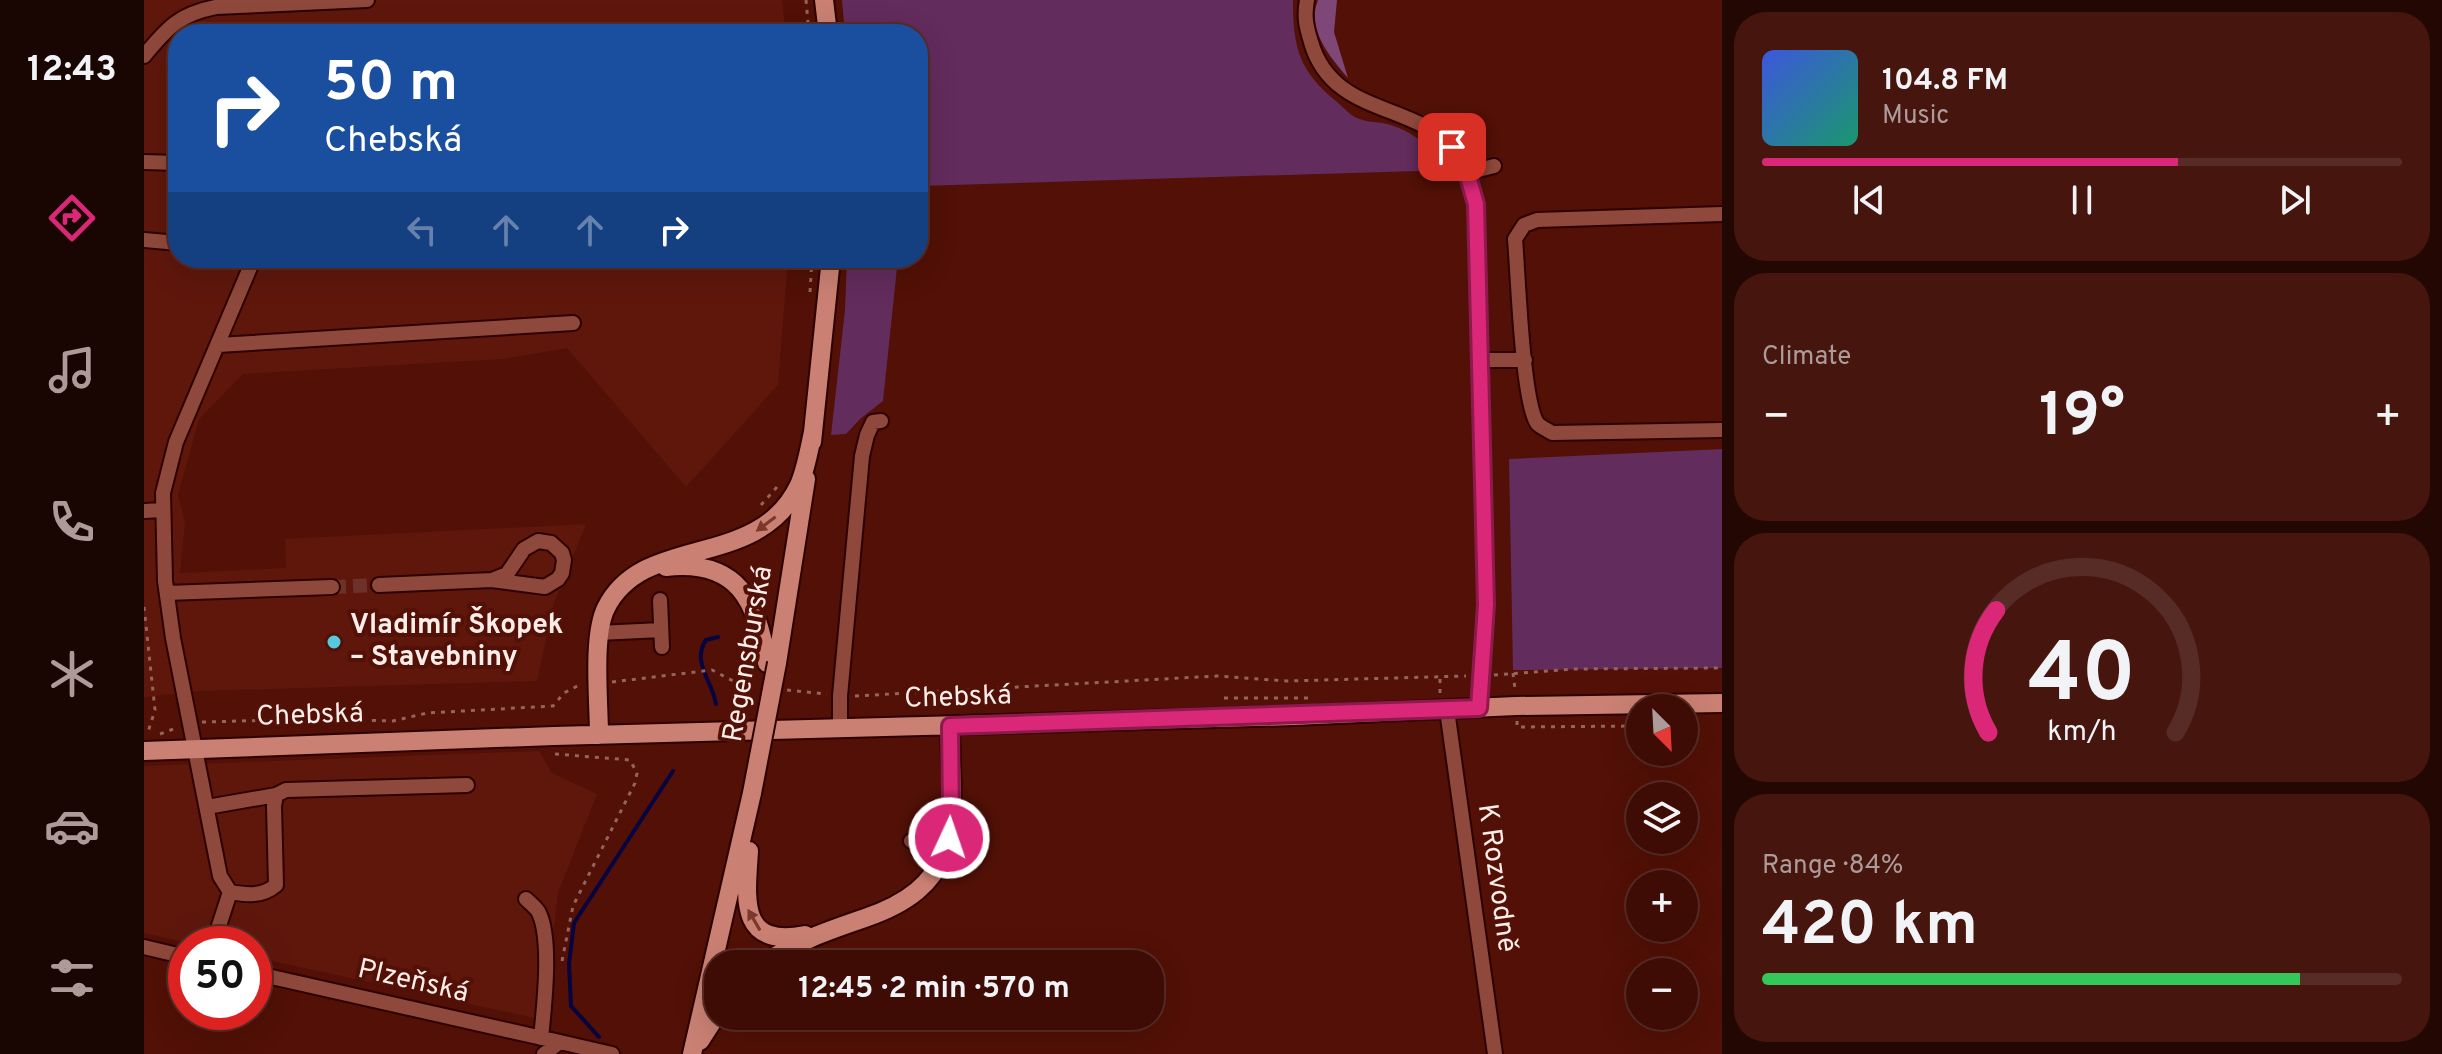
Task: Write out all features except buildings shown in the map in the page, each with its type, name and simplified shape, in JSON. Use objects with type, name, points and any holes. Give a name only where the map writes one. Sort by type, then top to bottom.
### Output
[{"type":"main road","points":[[824,0],[827,24]]},
{"type":"main road","name":"Regensburská","points":[[701,1033],[774,692],[772,663],[788,610],[813,432],[830,268]]},
{"type":"main road","points":[[599,735],[598,633],[605,610],[621,587],[633,576],[663,562],[738,540],[764,527],[786,506],[799,486],[813,432]]},
{"type":"main road","points":[[633,576],[677,566],[703,569],[725,577],[738,586],[750,601],[759,619],[772,663]]},
{"type":"main road","name":"Chebská","points":[[145,743],[195,747],[1722,703]]},
{"type":"main road","points":[[790,950],[824,932],[905,902],[932,879],[946,852],[951,819],[950,726]]},
{"type":"main road","points":[[749,818],[746,899],[753,923],[761,931],[775,937],[824,932]]},
{"type":"main road","points":[[693,1054],[704,1029]]},
{"type":"street","points":[[175,24],[196,10],[216,7],[367,0]]},
{"type":"street","points":[[1307,0],[1303,16],[1316,59],[1336,84],[1378,109],[1425,128],[1452,147],[1467,173],[1476,204],[1486,605],[1479,708]]},
{"type":"street","points":[[144,56],[168,29]]},
{"type":"street","points":[[144,162],[168,163]]},
{"type":"street","points":[[1467,173],[1494,166]]},
{"type":"street","points":[[1722,214],[1537,220],[1524,225],[1515,239],[1525,360],[1538,424],[1552,433],[1722,430]]},
{"type":"street","points":[[144,240],[168,242]]},
{"type":"street","points":[[250,268],[176,442],[163,493],[162,510],[173,638],[220,876],[230,892],[244,895],[266,893],[276,885],[276,795]]},
{"type":"street","points":[[218,345],[573,323]]},
{"type":"street","points":[[1480,360],[1525,360]]},
{"type":"street","points":[[840,729],[840,696],[862,456],[873,422],[881,421]]},
{"type":"street","points":[[144,511],[162,510]]},
{"type":"street","points":[[379,585],[492,580],[536,587],[552,584],[562,573],[562,553],[545,541],[530,543],[507,574],[492,580]]},
{"type":"street","points":[[167,593],[332,587]]},
{"type":"street","points":[[660,600],[662,647]]},
{"type":"street","points":[[598,633],[661,630]]},
{"type":"street","name":"K Rozvodně","points":[[1447,710],[1495,1054]]},
{"type":"street","points":[[207,807],[276,795],[286,790],[467,785]]},
{"type":"street","points":[[911,841],[946,852]]},
{"type":"street","points":[[219,926],[230,892]]},
{"type":"street","points":[[526,899],[539,912],[544,939],[549,1047]]},
{"type":"street","points":[[144,947],[168,953]]},
{"type":"street","name":"Plzeňská","points":[[272,978],[549,1047],[612,1054]]},
{"type":"path","points":[[806,0],[808,24]]},
{"type":"path","points":[[810,293],[811,268]]},
{"type":"path","points":[[753,512],[782,479]]},
{"type":"path","points":[[144,607],[155,710],[145,743]]},
{"type":"path","points":[[577,684],[712,670],[741,684],[774,692],[840,696],[1217,676],[1287,681],[1574,669],[1722,668]]},
{"type":"path","points":[[145,743],[190,722],[393,721],[427,713],[553,706],[577,684],[580,674]]},
{"type":"path","points":[[555,754],[630,760],[637,773],[635,783],[573,906],[560,974]]},
{"type":"shaded area","points":[[144,0],[782,0],[785,24],[168,24],[168,268],[787,268],[778,385],[686,487],[567,348],[504,359],[243,374],[199,419],[178,495],[185,522],[180,573],[286,568],[285,539],[586,524],[554,603],[537,681],[200,691],[144,697]]},
{"type":"shaded area","points":[[842,0],[1293,0],[1295,32],[1301,57],[1306,69],[1324,91],[1357,118],[1387,124],[1414,136],[1451,170],[928,186],[928,24],[844,24]]},
{"type":"shaded area","points":[[1318,0],[1337,0],[1334,32],[1348,78],[1327,52],[1317,32],[1315,11]]},
{"type":"shaded area","points":[[847,268],[897,268],[883,401],[846,434],[831,435]]},
{"type":"shaded area","points":[[1722,449],[1722,668],[1513,670],[1509,459]]},
{"type":"shaded area","points":[[539,751],[552,773],[597,794],[558,893],[543,1020],[272,961],[272,926],[168,926],[168,938],[144,933],[144,766]]},
{"type":"waterway","points":[[716,704],[701,656],[706,640],[718,637]]},
{"type":"waterway","points":[[599,1037],[571,1006],[569,964],[574,923],[673,771]]},
{"type":"tunnel","points":[[332,587],[379,585]]},
{"type":"place","name":"Vladimír Škopek – Stavebniny","points":[[334,642]]},
{"type":"route","points":[[949,838],[950,726],[1479,708],[1486,605],[1476,204],[1467,173],[1452,147]]}]
